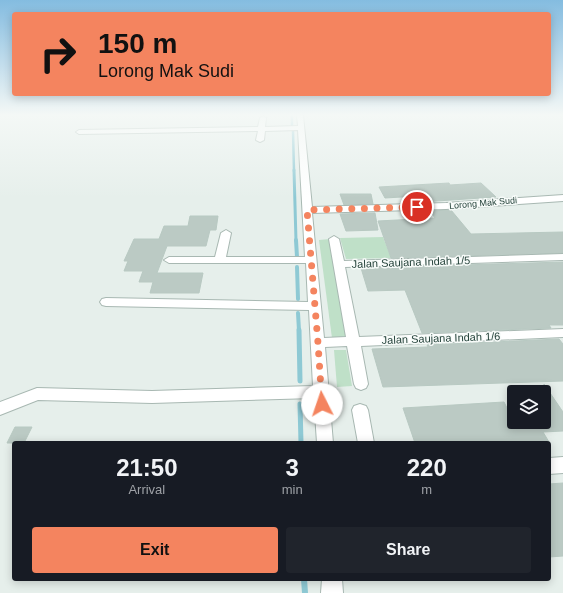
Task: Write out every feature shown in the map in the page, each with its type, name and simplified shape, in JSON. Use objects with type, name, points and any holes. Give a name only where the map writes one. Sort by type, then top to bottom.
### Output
[{"type":"street","points":[[303,143],[325,441]]},
{"type":"street","name":"Lorong Mak Sudi","points":[[307,210],[446,206],[563,198]]},
{"type":"street","points":[[220,260],[226,233]]},
{"type":"street","points":[[334,239],[339,264]]},
{"type":"street","name":"Jalan Saujana Indah 1/5","points":[[361,384],[339,264],[563,257]]},
{"type":"street","points":[[170,260],[311,260]]},
{"type":"street","points":[[106,302],[315,306]]},
{"type":"street","name":"Jalan Saujana Indah 1/6","points":[[318,343],[563,333]]},
{"type":"street","points":[[0,409],[37,394],[152,397],[321,392]]},
{"type":"street","points":[[360,410],[366,441]]},
{"type":"street","points":[[551,466],[563,465]]},
{"type":"street","points":[[332,581],[332,593]]},
{"type":"green space","points":[[383,237],[391,258],[346,259],[340,238]]},
{"type":"green space","points":[[330,239],[346,338],[332,338],[319,240]]},
{"type":"green space","points":[[334,350],[346,350],[352,386],[337,387]]},
{"type":"building","points":[[449,183],[450,185],[481,183],[496,197],[422,202],[418,196],[385,198],[379,187]]},
{"type":"building","points":[[340,194],[371,194],[373,204],[344,205]]},
{"type":"building","points":[[451,210],[471,234],[563,232],[563,253],[391,258],[378,221],[435,218],[430,211]]},
{"type":"building","points":[[375,213],[378,230],[346,231],[340,214]]},
{"type":"building","points":[[190,216],[218,216],[216,230],[210,230],[206,246],[167,246],[157,273],[203,273],[199,293],[150,293],[153,282],[139,282],[143,271],[124,271],[128,261],[124,261],[134,239],[159,239],[164,226],[188,226]]},
{"type":"building","points":[[563,262],[563,325],[549,325],[551,328],[422,333],[405,290],[368,291],[361,268]]},
{"type":"building","points":[[559,339],[563,344],[563,381],[383,387],[372,349],[428,347],[427,345]]},
{"type":"building","points":[[551,394],[563,412],[563,431],[543,432],[548,441],[414,441],[403,408],[504,402],[507,408],[507,429],[551,429]]},
{"type":"building","points":[[15,427],[32,427],[25,441],[12,441],[12,443],[7,443]]},
{"type":"building","points":[[563,483],[563,556],[551,557],[551,484]]},
{"type":"waterway","points":[[293,143],[294,171]]},
{"type":"waterway","points":[[294,170],[296,241]]},
{"type":"waterway","points":[[296,240],[297,257]]},
{"type":"waterway","points":[[297,267],[298,299]]},
{"type":"waterway","points":[[298,313],[299,331]]},
{"type":"waterway","points":[[299,330],[300,381]]},
{"type":"waterway","points":[[300,404],[301,441]]},
{"type":"waterway","points":[[304,581],[305,593]]},
{"type":"route","points":[[322,404],[307,210],[417,207]]}]
